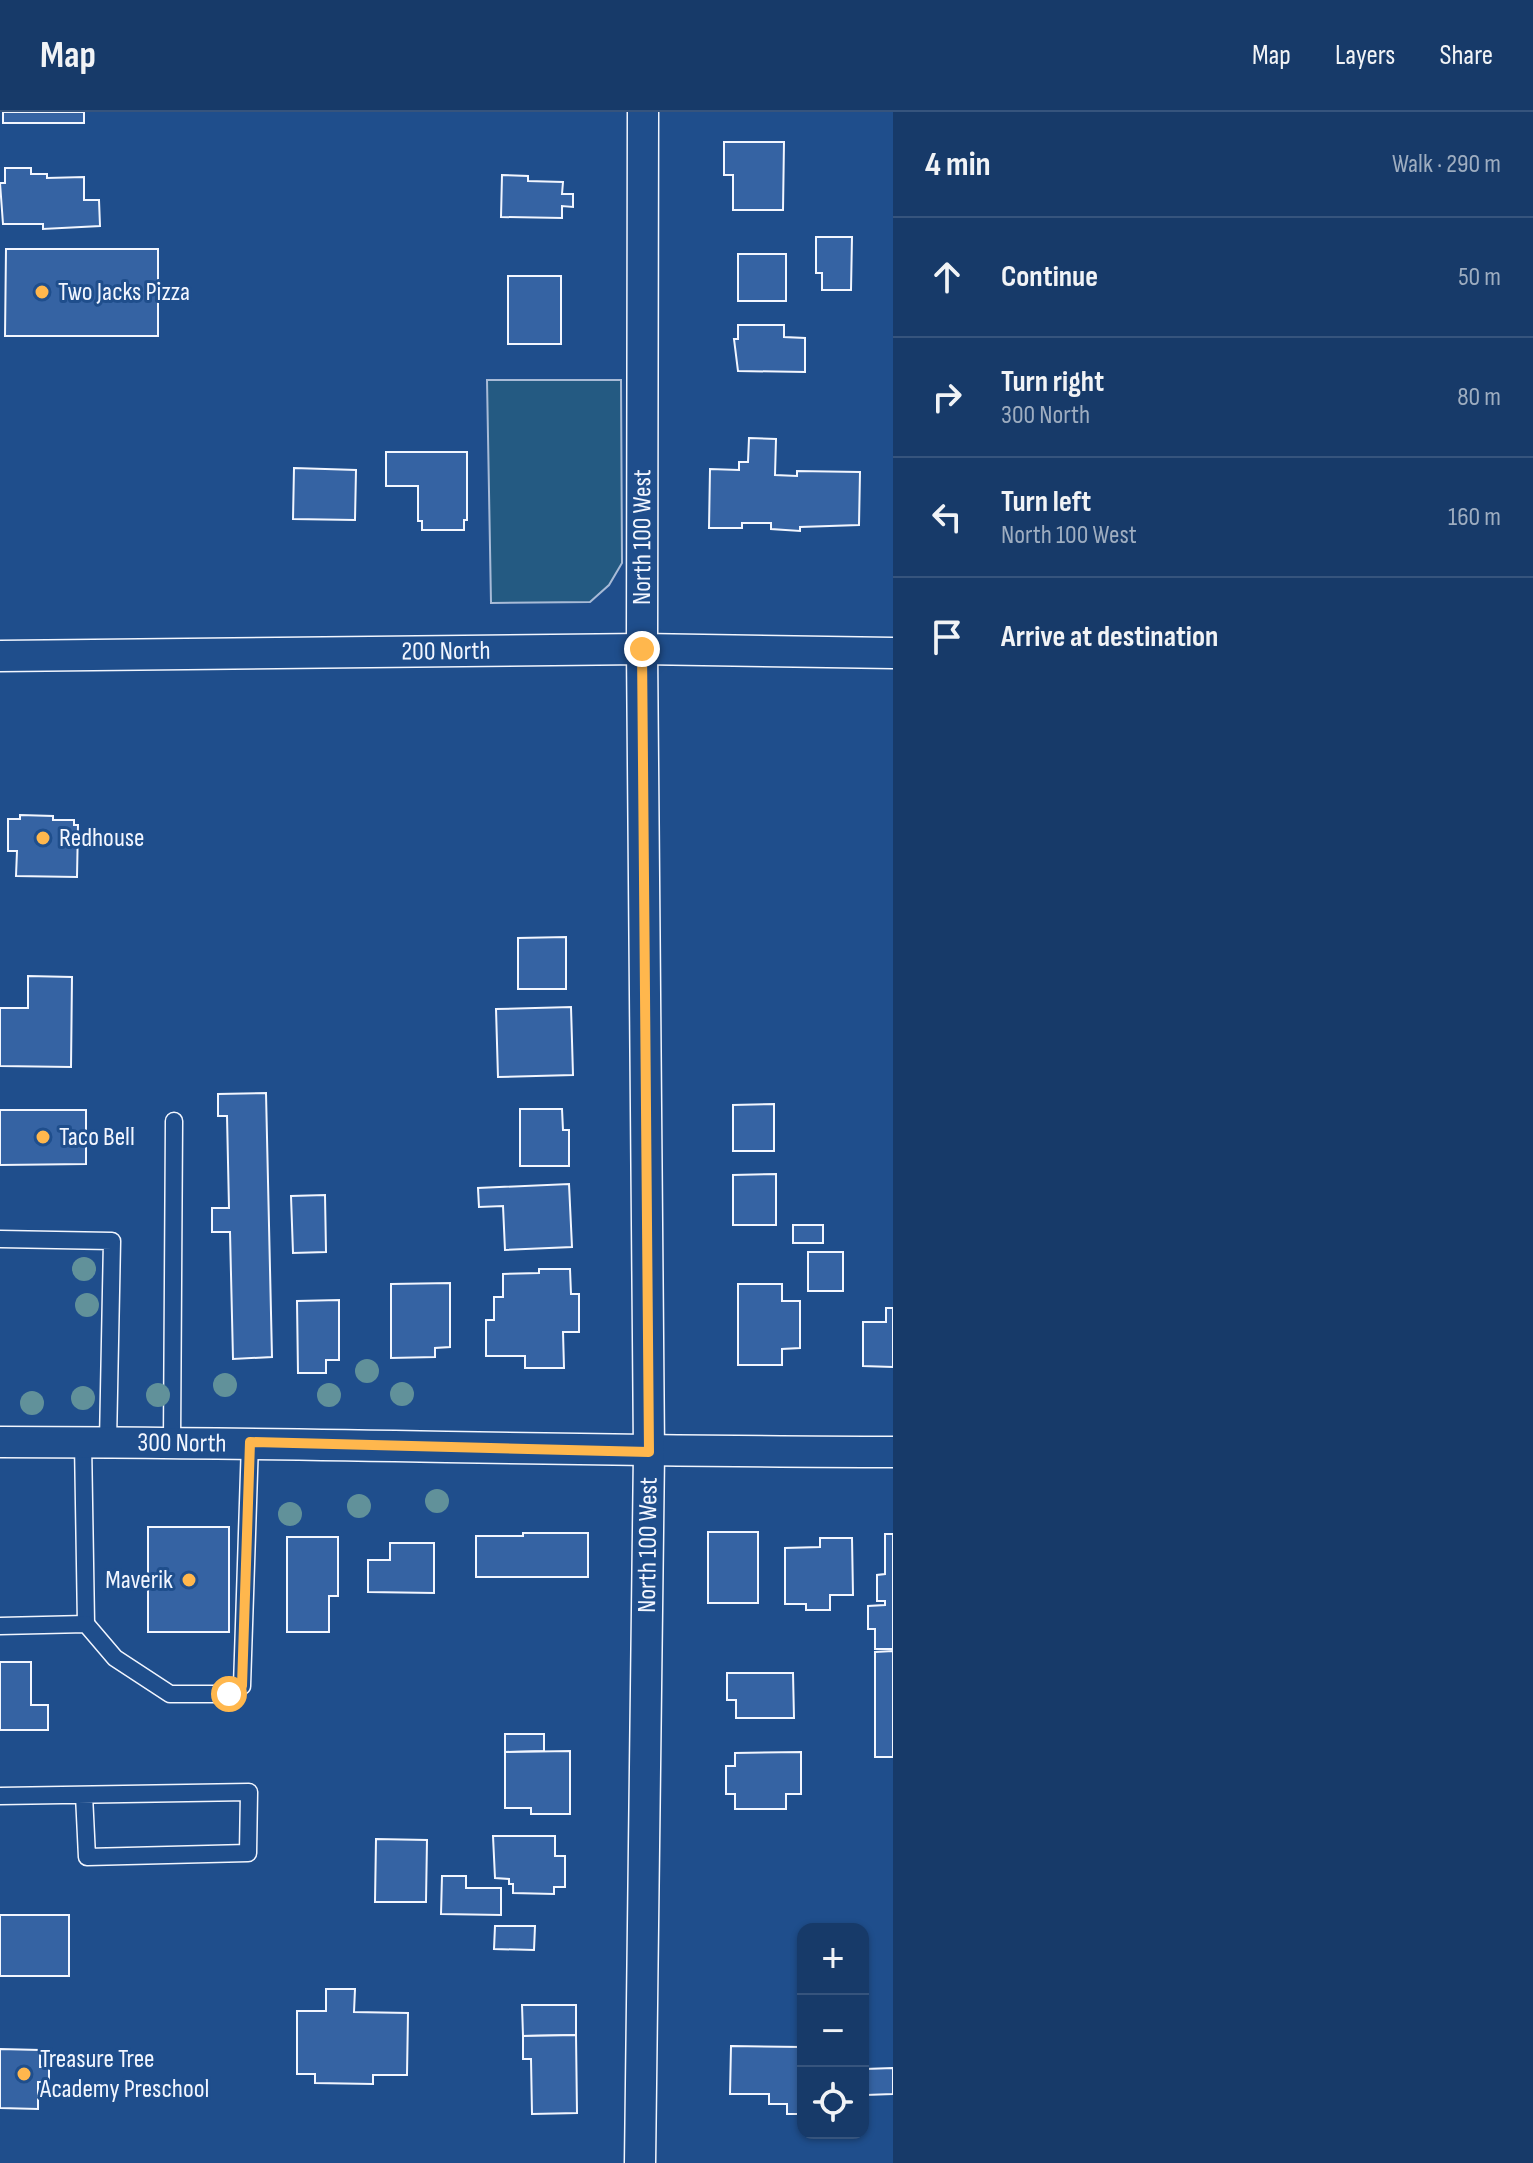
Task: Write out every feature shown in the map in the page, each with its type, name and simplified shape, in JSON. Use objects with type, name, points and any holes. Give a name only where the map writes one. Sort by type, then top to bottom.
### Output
[{"type":"street","name":"North 100 West","points":[[640,2163],[649,1452],[642,649],[643,112]]},
{"type":"street","name":"200 North","points":[[0,656],[642,649],[893,653]]},
{"type":"street","name":"300 North","points":[[0,1442],[250,1442],[649,1452],[893,1452]]},
{"type":"lane","points":[[172,1442],[174,1121]]},
{"type":"lane","points":[[0,1239],[112,1241],[86,1624],[115,1658],[170,1694],[229,1694],[242,1686],[250,1442]]},
{"type":"lane","points":[[0,1626],[86,1624]]},
{"type":"lane","points":[[0,1796],[249,1792],[248,1853],[87,1857],[84,1795]]},
{"type":"shaded area","points":[[487,380],[621,380],[622,563],[609,585],[590,602],[491,603]]},
{"type":"building","points":[[3,112],[84,112],[84,123],[3,123]]},
{"type":"building","points":[[724,142],[784,142],[783,210],[733,210],[733,175],[724,175]]},
{"type":"building","points":[[5,168],[31,168],[31,174],[47,174],[47,178],[84,177],[84,200],[99,200],[100,226],[43,229],[43,224],[3,224],[0,183],[5,183]]},
{"type":"building","points":[[502,175],[528,176],[528,181],[563,182],[562,194],[573,194],[573,207],[562,206],[562,218],[501,217]]},
{"type":"building","points":[[816,237],[852,237],[851,290],[822,290],[822,273],[816,273]]},
{"type":"building","points":[[6,249],[158,249],[158,336],[5,336]]},
{"type":"building","points":[[738,254],[786,254],[786,301],[738,301]]},
{"type":"building","points":[[508,276],[561,276],[561,344],[508,344]]},
{"type":"building","points":[[738,325],[784,325],[784,337],[805,338],[805,372],[738,371],[734,339],[738,339]]},
{"type":"building","points":[[749,438],[776,439],[775,475],[797,476],[797,471],[860,472],[859,525],[800,527],[800,531],[771,529],[771,523],[742,523],[742,528],[709,528],[710,469],[739,470],[739,462],[748,462]]},
{"type":"building","points":[[386,452],[467,452],[467,520],[464,520],[464,530],[422,530],[422,521],[418,521],[418,486],[386,486]]},
{"type":"building","points":[[294,468],[356,470],[355,520],[293,519]]},
{"type":"building","name":"Redhouse","points":[[20,815],[74,820],[74,825],[78,825],[77,877],[16,876],[17,851],[8,851],[8,819],[20,819]]},
{"type":"building","points":[[566,937],[566,989],[518,989],[518,938]]},
{"type":"building","points":[[28,976],[72,977],[71,1067],[0,1066],[0,1008],[28,1008]]},
{"type":"building","points":[[571,1007],[573,1075],[498,1077],[496,1009]]},
{"type":"building","points":[[266,1093],[272,1357],[233,1359],[230,1232],[212,1232],[212,1208],[229,1208],[227,1116],[218,1116],[218,1094]]},
{"type":"building","points":[[774,1104],[774,1151],[733,1151],[733,1105]]},
{"type":"building","points":[[520,1109],[562,1109],[563,1130],[569,1130],[569,1166],[520,1166]]},
{"type":"building","name":"Taco Bell","points":[[0,1110],[86,1110],[86,1164],[0,1165]]},
{"type":"building","points":[[776,1174],[776,1225],[733,1225],[733,1175]]},
{"type":"building","points":[[569,1184],[572,1247],[505,1250],[503,1206],[479,1207],[478,1188]]},
{"type":"building","points":[[325,1195],[326,1252],[293,1253],[291,1196]]},
{"type":"building","points":[[793,1225],[823,1225],[823,1243],[793,1243]]},
{"type":"building","points":[[808,1252],[843,1252],[843,1291],[808,1291]]},
{"type":"building","points":[[539,1269],[570,1269],[571,1294],[579,1294],[579,1332],[563,1332],[564,1368],[525,1368],[525,1356],[486,1356],[486,1320],[494,1320],[494,1297],[503,1297],[503,1274],[539,1273]]},
{"type":"building","points":[[450,1283],[450,1347],[435,1348],[435,1357],[391,1358],[391,1284]]},
{"type":"building","points":[[738,1284],[782,1284],[782,1301],[800,1301],[800,1348],[782,1349],[782,1365],[738,1365]]},
{"type":"building","points":[[339,1300],[339,1360],[326,1360],[326,1373],[298,1373],[297,1301]]},
{"type":"building","points":[[886,1308],[893,1308],[893,1367],[863,1366],[863,1322],[886,1322]]},
{"type":"building","name":"Maverik","points":[[148,1527],[229,1527],[229,1632],[148,1632]]},
{"type":"building","points":[[708,1532],[758,1532],[758,1603],[708,1603]]},
{"type":"building","points":[[523,1533],[588,1533],[588,1577],[476,1577],[476,1536],[523,1536]]},
{"type":"building","points":[[885,1534],[893,1534],[893,1649],[875,1649],[875,1629],[868,1629],[868,1606],[885,1605],[885,1601],[877,1601],[877,1575],[885,1574]]},
{"type":"building","points":[[287,1537],[338,1537],[338,1596],[329,1596],[329,1632],[287,1632]]},
{"type":"building","points":[[820,1538],[852,1538],[853,1595],[830,1595],[830,1610],[806,1610],[806,1604],[785,1604],[785,1548],[820,1547]]},
{"type":"building","points":[[390,1543],[434,1543],[434,1593],[368,1592],[368,1560],[390,1560]]},
{"type":"building","points":[[893,1651],[893,1757],[875,1757],[875,1652]]},
{"type":"building","points":[[0,1662],[31,1662],[31,1705],[48,1705],[48,1730],[0,1730]]},
{"type":"building","points":[[727,1673],[793,1673],[794,1718],[736,1718],[736,1700],[727,1700]]},
{"type":"building","points":[[505,1734],[544,1734],[544,1751],[505,1752]]},
{"type":"building","points":[[570,1751],[570,1814],[531,1814],[531,1808],[505,1808],[505,1752]]},
{"type":"building","points":[[801,1752],[801,1794],[786,1794],[786,1809],[735,1809],[735,1794],[726,1794],[726,1766],[735,1766],[735,1753]]},
{"type":"building","points":[[493,1836],[555,1836],[555,1856],[565,1856],[565,1887],[554,1887],[554,1894],[513,1893],[513,1884],[509,1884],[509,1879],[495,1878]]},
{"type":"building","points":[[376,1839],[427,1840],[426,1902],[375,1902]]},
{"type":"building","points":[[442,1876],[466,1876],[466,1888],[501,1888],[501,1915],[441,1914]]},
{"type":"building","points":[[0,1915],[69,1915],[69,1976],[0,1976]]},
{"type":"building","points":[[495,1926],[535,1926],[534,1950],[494,1949]]},
{"type":"building","points":[[326,1989],[355,1989],[354,2012],[408,2013],[407,2075],[373,2075],[373,2084],[315,2083],[315,2074],[297,2074],[297,2011],[326,2011]]},
{"type":"building","points":[[522,2005],[576,2005],[576,2035],[523,2036]]},
{"type":"building","points":[[576,2035],[577,2113],[532,2114],[531,2059],[523,2059],[523,2036]]},
{"type":"building","points":[[731,2046],[797,2047],[797,2114],[787,2114],[787,2104],[769,2104],[769,2094],[730,2094]]},
{"type":"building","name":"Treasure Tree Academy Preschool","points":[[0,2049],[40,2050],[40,2067],[49,2067],[49,2082],[38,2082],[38,2109],[0,2108]]},
{"type":"building","points":[[893,2068],[893,2094],[869,2095],[869,2069]]},
{"type":"place","name":"Two Jacks Pizza","points":[[42,292]]},
{"type":"place","name":"Redhouse","points":[[43,838]]},
{"type":"place","name":"Taco Bell","points":[[43,1137]]},
{"type":"place","name":"Maverik","points":[[189,1580]]},
{"type":"place","name":"Treasure Tree Academy Preschool","points":[[24,2074]]},
{"type":"route","points":[[229,1694],[242,1686],[250,1442],[649,1452],[642,649]]}]
